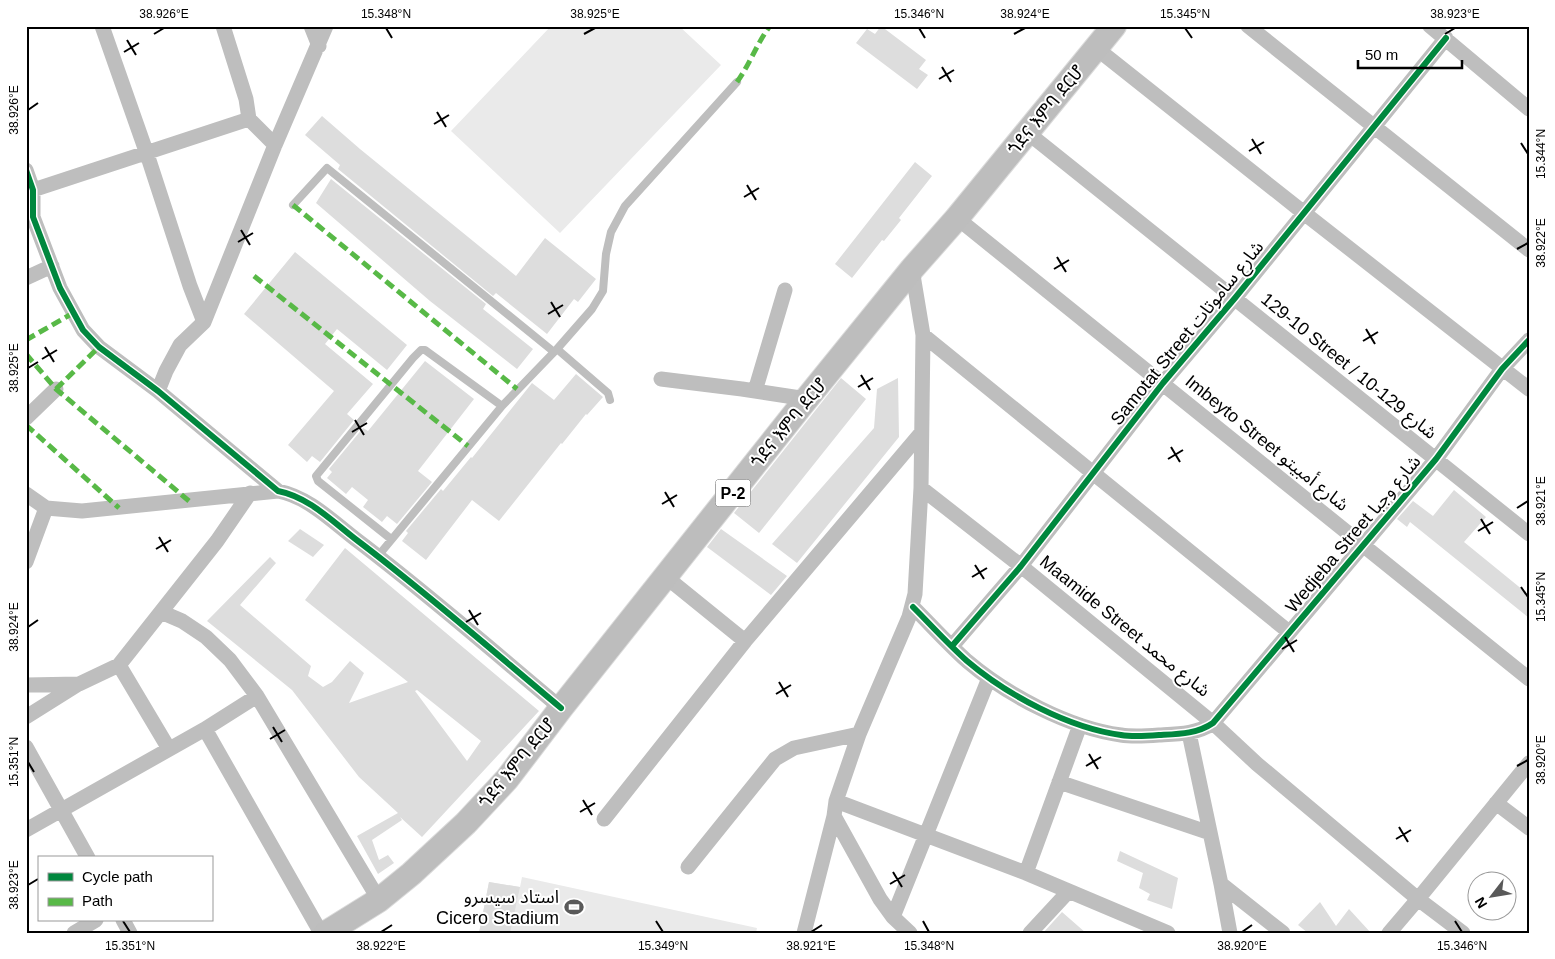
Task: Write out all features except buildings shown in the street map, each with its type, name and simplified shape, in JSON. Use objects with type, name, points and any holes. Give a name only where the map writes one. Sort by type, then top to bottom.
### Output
[{"type":"highway","name":"ጎደና እምባ ደርሆ","points":[[326,933],[378,900],[411,874],[483,806],[507,779],[561,708],[807,399],[912,269],[1028,133],[1114,26]]},
{"type":"street","points":[[102,26],[147,154],[190,286],[204,322]]},
{"type":"street","points":[[223,26],[246,99],[249,119],[276,145]]},
{"type":"street","points":[[311,26],[319,46]]},
{"type":"street","points":[[158,391],[180,345],[204,322],[326,26]]},
{"type":"street","points":[[1248,26],[1529,250]]},
{"type":"street","points":[[1430,26],[1529,109]]},
{"type":"street","name":"Samotat Street شارع ساموتات","points":[[952,646],[1022,566],[1163,383],[1304,214],[1446,38]]},
{"type":"street","points":[[1096,48],[1304,214],[1529,389]]},
{"type":"street","points":[[33,190],[249,119]]},
{"type":"street","name":"129-10 Street / شارع 129-10","points":[[1028,133],[1529,534]]},
{"type":"street","points":[[26,170],[33,190],[33,218],[60,288],[83,330],[98,347],[158,391],[278,491]]},
{"type":"street","name":"Imbeyto Street شارع أمبيتو","points":[[957,218],[1529,679]]},
{"type":"street","points":[[26,278],[52,266]]},
{"type":"street","points":[[804,933],[834,816],[836,801],[859,734],[913,607],[921,488],[922,336],[912,269]]},
{"type":"street","points":[[755,391],[785,290]]},
{"type":"street","points":[[922,336],[1289,632]]},
{"type":"street","name":"Wedjeba Street شارع وجبا","points":[[913,607],[952,646],[988,678],[1024,700],[1080,724],[1106,732],[1139,737],[1189,733],[1206,727],[1214,722],[1436,459],[1502,369],[1529,340]]},
{"type":"street","points":[[661,379],[807,399]]},
{"type":"street","points":[[26,418],[56,390]]},
{"type":"street","points":[[604,819],[745,641],[922,432]]},
{"type":"street","name":"Maamide Street شارع محمد","points":[[921,488],[1022,566],[1214,722],[1258,764],[1418,899],[1463,933]]},
{"type":"street","points":[[26,494],[46,508],[82,511],[278,491],[292,494],[308,503],[378,556],[561,708]]},
{"type":"street","points":[[26,717],[79,684],[119,665],[217,541],[250,494]]},
{"type":"street","points":[[26,562],[46,508]]},
{"type":"street","points":[[666,577],[745,641]]},
{"type":"street","points":[[162,612],[206,637],[230,660],[256,696],[378,900]]},
{"type":"street","points":[[119,665],[169,749]]},
{"type":"street","points":[[893,917],[988,678]]},
{"type":"street","points":[[26,685],[79,684]]},
{"type":"street","points":[[26,830],[205,729],[256,696]]},
{"type":"street","points":[[1026,873],[1080,724]]},
{"type":"street","points":[[205,729],[321,933]]},
{"type":"street","points":[[1189,733],[1230,933]]},
{"type":"street","points":[[688,866],[775,759],[794,748],[859,734]]},
{"type":"street","points":[[26,747],[87,856]]},
{"type":"street","points":[[1388,933],[1529,763]]},
{"type":"street","points":[[1059,782],[1210,833]]},
{"type":"street","points":[[836,801],[1026,873],[1168,933]]},
{"type":"street","points":[[1496,803],[1529,828]]},
{"type":"street","points":[[834,816],[869,880],[893,917],[910,933]]},
{"type":"street","points":[[1221,884],[1283,933]]},
{"type":"street","points":[[1030,933],[1068,892]]},
{"type":"street","points":[[74,933],[93,922]]},
{"type":"lane","points":[[378,556],[502,406],[583,321],[599,300],[603,291],[607,242],[614,223],[625,206],[738,82]]},
{"type":"lane","points":[[293,205],[327,168],[556,350],[608,393],[610,400]]},
{"type":"lane","points":[[391,539],[318,482],[316,476],[408,364],[421,350],[425,350],[502,406]]},
{"type":"shaded area","points":[[551,26],[679,26],[721,65],[560,233],[451,131]]},
{"type":"shaded area","name":"استاد سيسرو Cicero Stadium","points":[[522,877],[757,928],[756,933],[479,933],[489,882],[520,887]]},
{"type":"marked path","points":[[737,82],[770,26]]},
{"type":"marked path","points":[[293,205],[517,389]]},
{"type":"marked path","points":[[254,276],[468,446]]},
{"type":"marked path","points":[[26,340],[73,313]]},
{"type":"marked path","points":[[56,389],[99,347]]},
{"type":"marked path","points":[[26,354],[56,389],[189,501]]},
{"type":"marked path","points":[[26,425],[119,508]]},
{"type":"cycle path","points":[[952,646],[1021,566],[1163,383],[1235,298],[1446,38]]},
{"type":"cycle path","points":[[26,170],[33,190],[33,217],[60,288],[83,330],[99,347],[158,391],[278,491],[310,504],[330,518],[435,602],[561,708]]},
{"type":"cycle path","points":[[913,607],[960,655],[983,674],[1020,698],[1060,717],[1101,731],[1130,736],[1180,734],[1207,727],[1213,723],[1436,459],[1502,369],[1529,340]]},
{"type":"place","name":"استاد سيسرو Cicero Stadium","points":[[574,907]]}]
